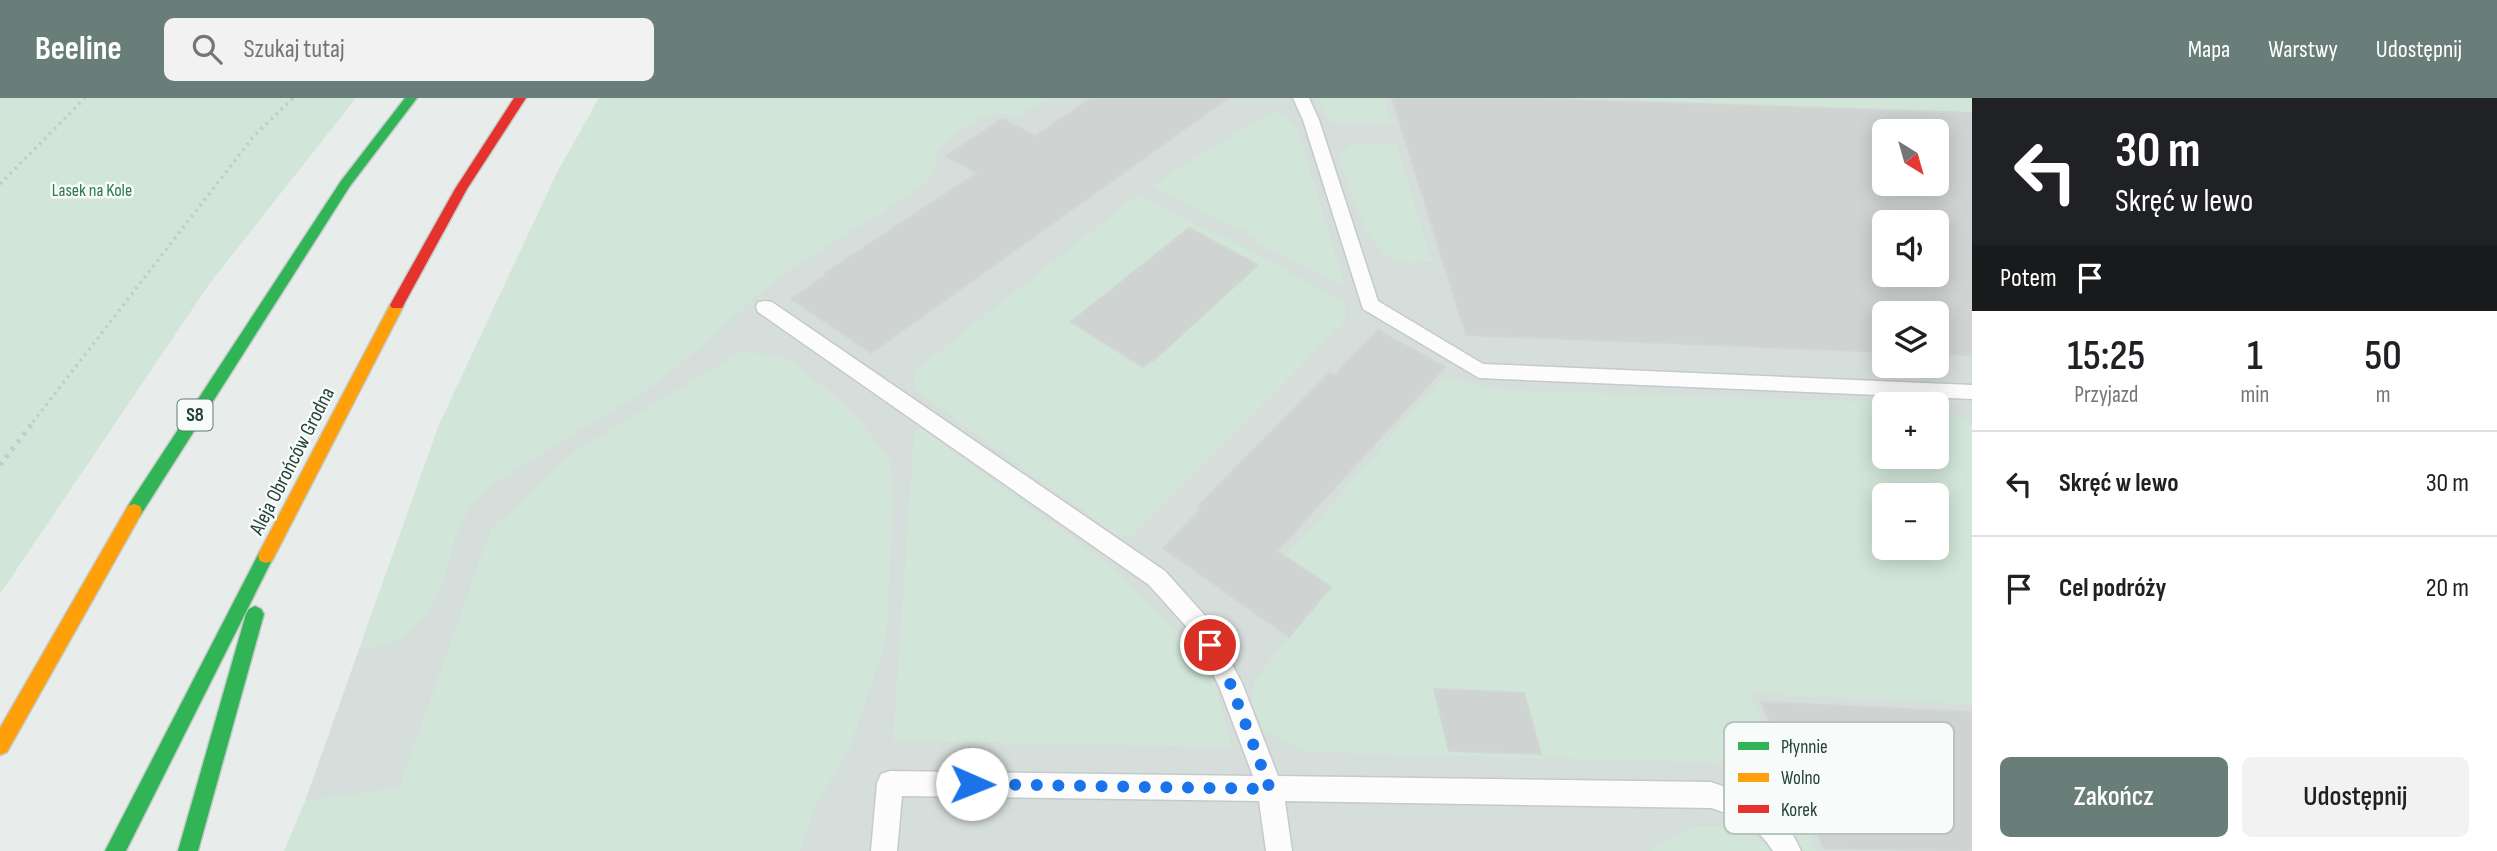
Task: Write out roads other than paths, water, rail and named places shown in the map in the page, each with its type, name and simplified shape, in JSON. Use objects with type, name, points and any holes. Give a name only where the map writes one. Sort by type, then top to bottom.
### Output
[{"type":"highway","name":"S8","points":[[0,746],[146,491],[345,184],[411,98]]},
{"type":"highway","name":"Aleja Obrońców Grodna","points":[[115,851],[367,359],[454,201],[520,98]]},
{"type":"highway","points":[[188,851],[277,536]]},
{"type":"lane","points":[[1301,98],[1311,120],[1370,305],[1479,371],[1972,392]]},
{"type":"lane","points":[[765,307],[1157,578],[1200,626],[1230,683],[1270,789],[1279,851]]},
{"type":"lane","points":[[884,851],[890,783],[1711,795],[1724,799]]},
{"type":"lane","points":[[1778,834],[1788,851]]},
{"type":"park label","name":"Lasek na Kole","points":[[92,190]]}]
